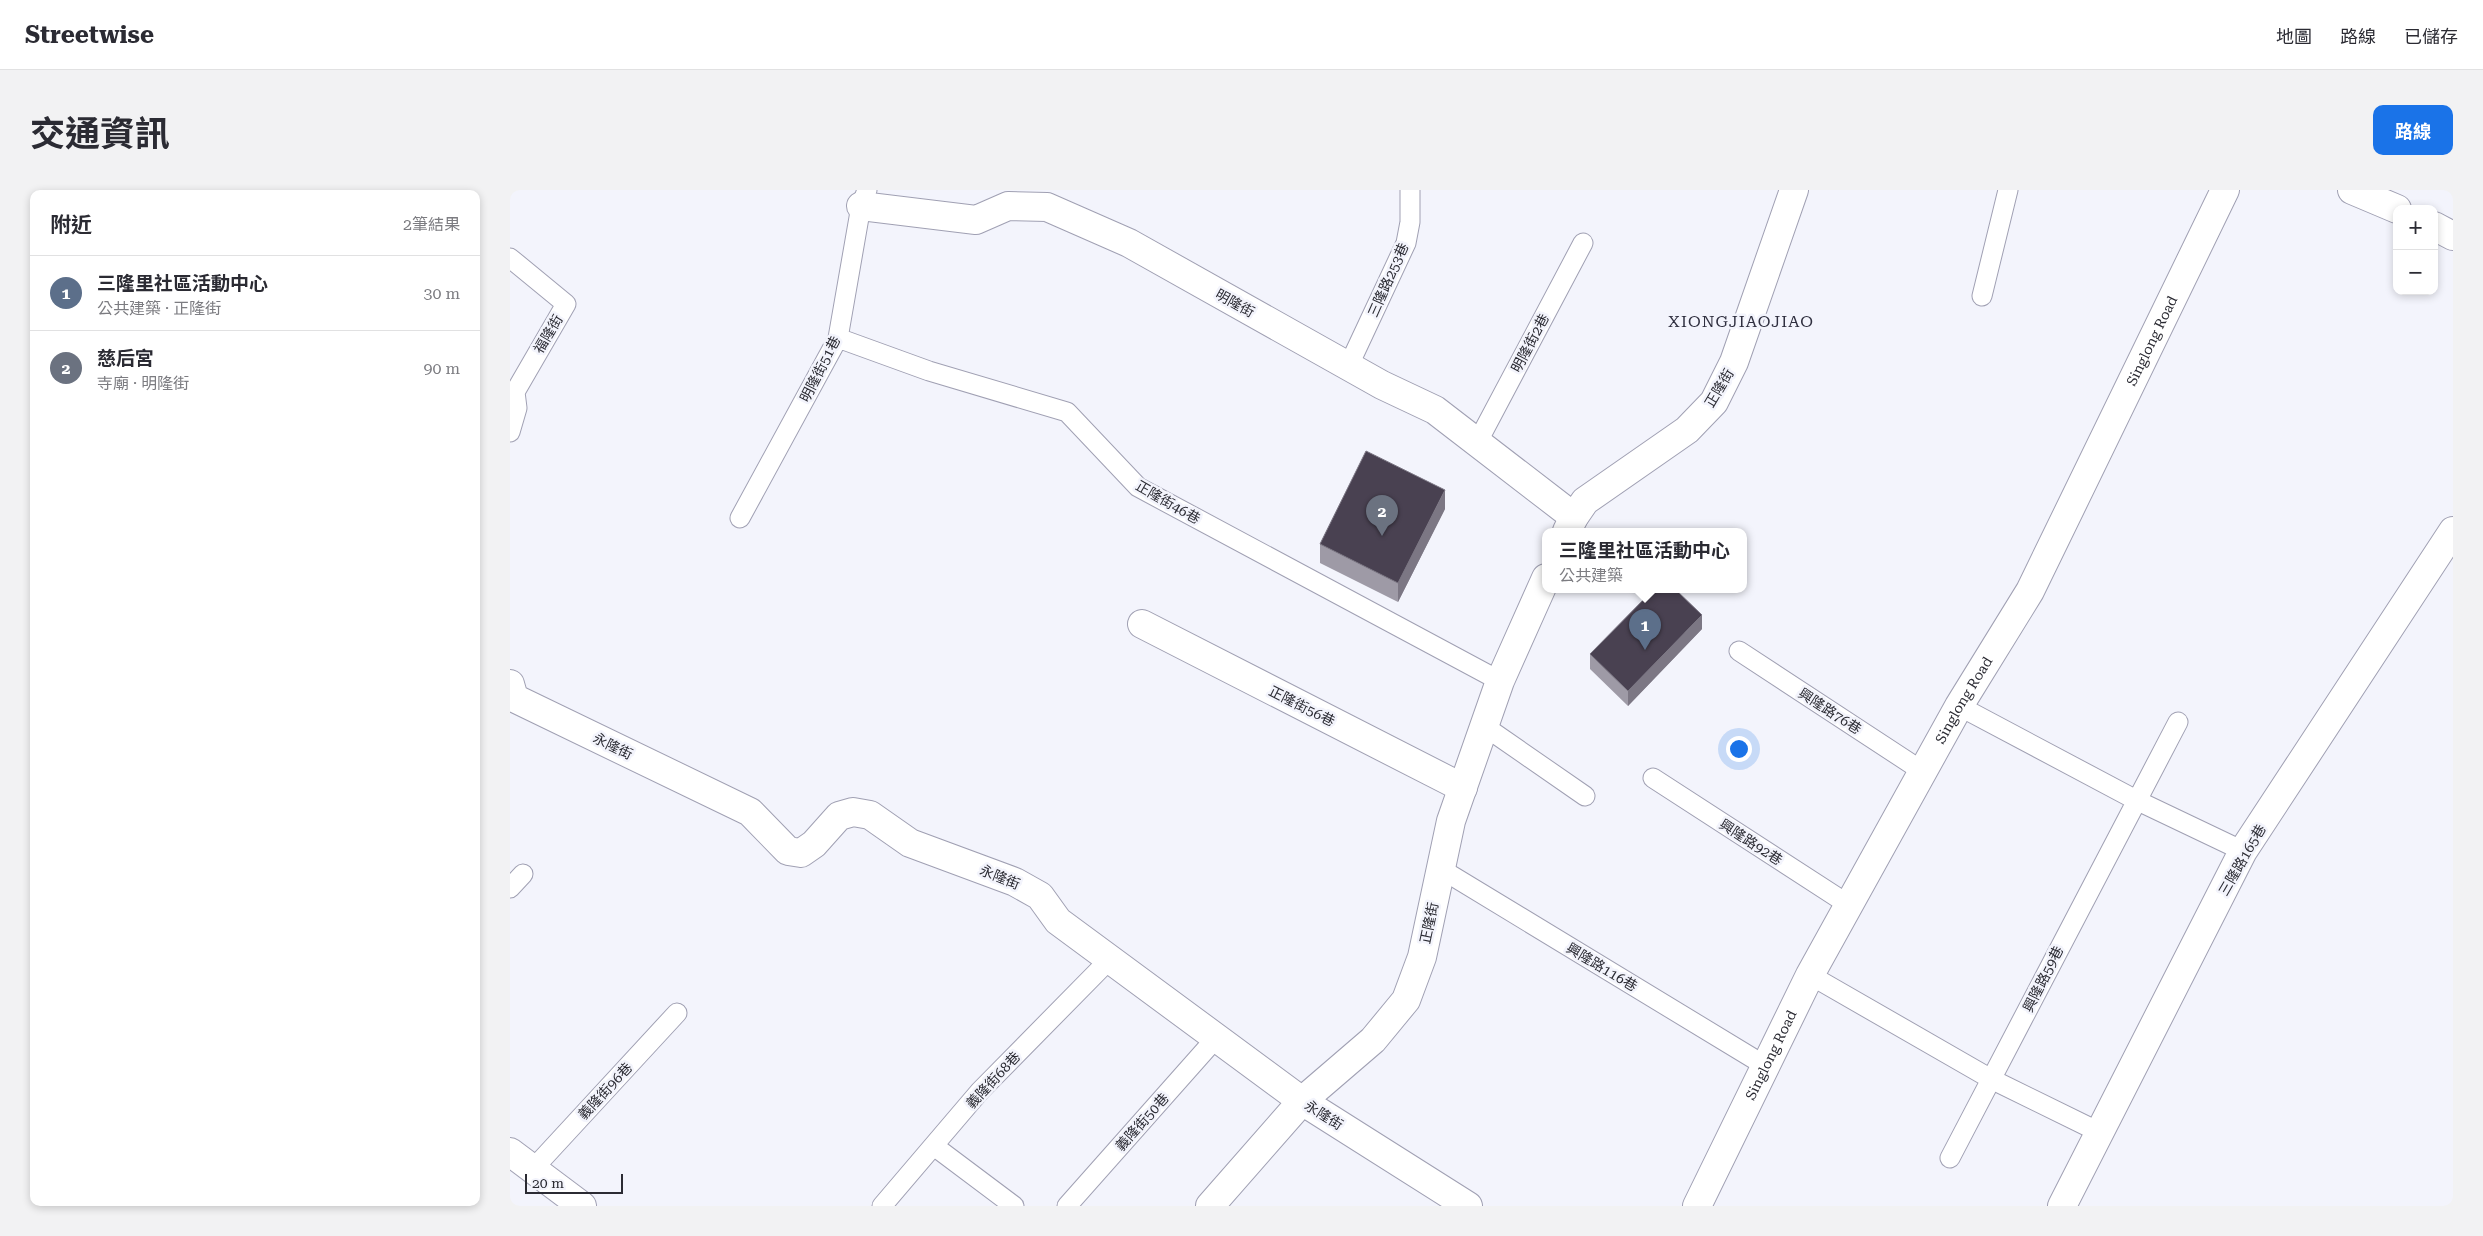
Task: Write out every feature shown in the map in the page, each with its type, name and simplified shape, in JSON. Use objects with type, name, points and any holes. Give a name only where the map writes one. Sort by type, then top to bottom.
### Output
[{"type":"street","name":"正隆街","points":[[1570,524],[1585,502],[1687,430],[1714,402],[1734,362],[1794,190]]},
{"type":"street","name":"Singlong Road","points":[[1697,1206],[1810,974],[1958,706],[2030,591],[2225,190]]},
{"type":"street","points":[[2352,190],[2393,207]]},
{"type":"street","name":"明隆街","points":[[864,198],[976,220],[1008,206],[1047,207],[1129,243],[1348,367],[1435,410],[1477,443],[1570,524]]},
{"type":"street","points":[[2438,228],[2453,236]]},
{"type":"street","name":"三隆路165巷","points":[[2062,1206],[2243,852],[2453,532]]},
{"type":"street","name":"正隆街","points":[[1210,1206],[1302,1101],[1373,1040],[1406,1000],[1422,957],[1451,822],[1500,681],[1542,587]]},
{"type":"street","name":"正隆街56巷","points":[[1142,624],[1463,788]]},
{"type":"street","name":"永隆街","points":[[511,695],[750,812],[788,851],[801,853],[814,844],[839,816],[853,812],[870,815],[910,843],[1015,882],[1040,896],[1058,921],[1302,1101],[1468,1206]]},
{"type":"street","points":[[510,1152],[582,1206]]},
{"type":"lane","name":"三隆路253巷","points":[[1348,367],[1406,244],[1410,222],[1410,190]]},
{"type":"lane","points":[[1982,296],[2008,190]]},
{"type":"lane","name":"明隆街51巷","points":[[740,518],[838,338],[864,198]]},
{"type":"lane","name":"明隆街2巷","points":[[1477,443],[1583,243]]},
{"type":"lane","name":"福隆街","points":[[510,258],[566,304],[512,390],[516,408],[510,432]]},
{"type":"lane","name":"正隆街46巷","points":[[838,338],[929,371],[1067,412],[1138,487],[1500,681]]},
{"type":"lane","name":"興隆路76巷","points":[[1739,651],[1922,771]]},
{"type":"lane","points":[[1958,706],[2136,800],[2243,852]]},
{"type":"lane","name":"興隆路59巷","points":[[1950,1158],[2178,722]]},
{"type":"lane","points":[[1484,726],[1585,796]]},
{"type":"lane","name":"興隆路92巷","points":[[1653,778],[1849,905]]},
{"type":"lane","name":"興隆路116巷","points":[[1441,869],[1764,1066]]},
{"type":"lane","points":[[510,888],[523,874]]},
{"type":"lane","name":"義隆街68巷","points":[[882,1206],[980,1091],[1110,959]]},
{"type":"lane","points":[[1810,974],[1991,1079],[2099,1132]]},
{"type":"lane","name":"義隆街96巷","points":[[533,1169],[678,1013]]},
{"type":"lane","name":"義隆街50巷","points":[[1067,1206],[1216,1038]]},
{"type":"lane","points":[[934,1146],[1014,1206]]},
{"type":"building","points":[[1366,451],[1445,490],[1398,583],[1320,544]]},
{"type":"building","points":[[1650,593],[1679,593],[1702,615],[1628,691],[1590,654]]},
{"type":"place","name":"慈后宮","points":[[1382,536]]},
{"type":"place","name":"三隆里社區活動中心","points":[[1645,650]]},
{"type":"district","name":"XIONGJIAOJIAO","points":[[1741,321]]}]
